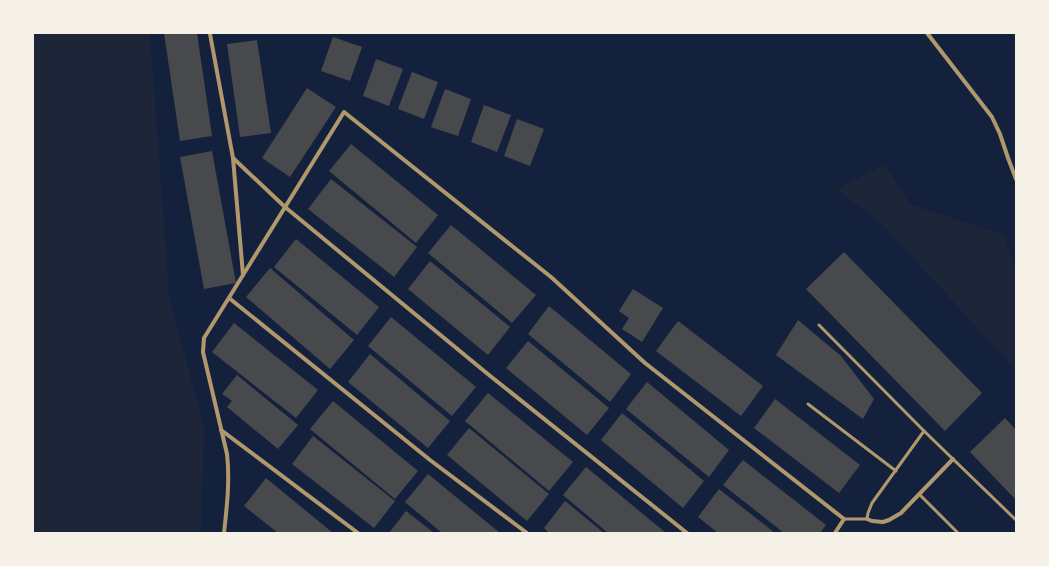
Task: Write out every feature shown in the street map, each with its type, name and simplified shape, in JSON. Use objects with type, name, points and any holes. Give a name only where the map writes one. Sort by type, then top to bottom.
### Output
[{"type":"street","points":[[927,33],[992,117],[1000,134],[1016,179]]},
{"type":"street","points":[[210,34],[233,158],[243,276]]},
{"type":"street","points":[[224,533],[228,486],[227,454],[203,352],[204,338],[344,112],[551,277],[645,363],[844,520],[835,533]]},
{"type":"street","points":[[233,158],[285,207],[489,375],[687,533]]},
{"type":"street","points":[[229,298],[430,460],[527,533]]},
{"type":"street","points":[[221,430],[358,533]]},
{"type":"street","points":[[867,519],[878,522],[889,520],[901,513],[920,495],[953,459]]},
{"type":"lane","points":[[819,325],[924,431],[1016,520]]},
{"type":"lane","points":[[808,404],[896,470]]},
{"type":"lane","points":[[844,520],[867,519],[872,503],[924,431]]},
{"type":"lane","points":[[920,495],[958,533]]},
{"type":"shaded area","points":[[33,33],[150,33],[169,295],[204,428],[201,533],[33,533]]},
{"type":"shaded area","points":[[885,165],[910,204],[1004,235],[1016,268],[1016,370],[880,222],[837,189]]},
{"type":"building","points":[[164,33],[197,33],[212,136],[180,141]]},
{"type":"building","points":[[333,37],[362,47],[350,81],[321,71]]},
{"type":"building","points":[[257,40],[271,133],[240,137],[227,44]]},
{"type":"building","points":[[376,59],[403,69],[389,106],[363,96]]},
{"type":"building","points":[[412,72],[438,82],[424,119],[398,109]]},
{"type":"building","points":[[307,88],[336,107],[290,177],[262,158]]},
{"type":"building","points":[[445,89],[471,99],[458,136],[431,127]]},
{"type":"building","points":[[484,105],[511,115],[497,152],[471,142]]},
{"type":"building","points":[[517,119],[544,129],[530,166],[504,156]]},
{"type":"building","points":[[351,144],[438,215],[416,243],[329,171]]},
{"type":"building","points":[[212,151],[236,283],[204,289],[180,157]]},
{"type":"building","points":[[331,179],[417,247],[394,277],[308,209]]},
{"type":"building","points":[[451,225],[536,295],[512,323],[428,253]]},
{"type":"building","points":[[296,239],[379,307],[357,335],[274,267]]},
{"type":"building","points":[[844,252],[982,393],[945,431],[806,289]]},
{"type":"building","points":[[430,261],[510,327],[488,355],[408,289]]},
{"type":"building","points":[[270,268],[354,340],[330,369],[246,297]]},
{"type":"building","points":[[633,289],[663,308],[642,342],[622,329],[629,318],[619,311]]},
{"type":"building","points":[[549,306],[631,374],[610,402],[528,334]]},
{"type":"building","points":[[391,317],[476,387],[452,416],[368,346]]},
{"type":"building","points":[[798,320],[841,356],[874,399],[863,419],[776,355]]},
{"type":"building","points":[[678,321],[763,386],[741,416],[656,351]]},
{"type":"building","points":[[234,323],[318,390],[296,418],[212,352]]},
{"type":"building","points":[[528,341],[609,408],[587,435],[506,368]]},
{"type":"building","points":[[370,354],[450,421],[428,448],[348,382]]},
{"type":"building","points":[[237,375],[298,425],[278,449],[227,407],[232,401],[222,394]]},
{"type":"building","points":[[647,382],[729,450],[709,477],[626,409]]},
{"type":"building","points":[[488,393],[573,462],[549,491],[465,421]]},
{"type":"building","points":[[775,399],[860,465],[839,493],[754,428]]},
{"type":"building","points":[[333,401],[418,471],[395,499],[310,429]]},
{"type":"building","points":[[622,413],[704,481],[683,508],[601,440]]},
{"type":"building","points":[[1005,418],[1016,430],[1016,500],[970,452]]},
{"type":"building","points":[[469,428],[549,494],[527,521],[447,455]]},
{"type":"building","points":[[313,436],[395,501],[374,528],[292,464]]},
{"type":"building","points":[[743,460],[826,525],[820,533],[784,533],[723,485]]},
{"type":"building","points":[[586,467],[666,533],[608,533],[563,495]]},
{"type":"building","points":[[428,474],[500,533],[442,533],[405,502]]},
{"type":"building","points":[[266,478],[333,533],[278,533],[244,506]]},
{"type":"building","points":[[719,489],[775,533],[718,533],[698,517]]},
{"type":"building","points":[[565,501],[604,533],[549,533],[544,528]]},
{"type":"building","points":[[406,511],[434,533],[389,533]]}]
